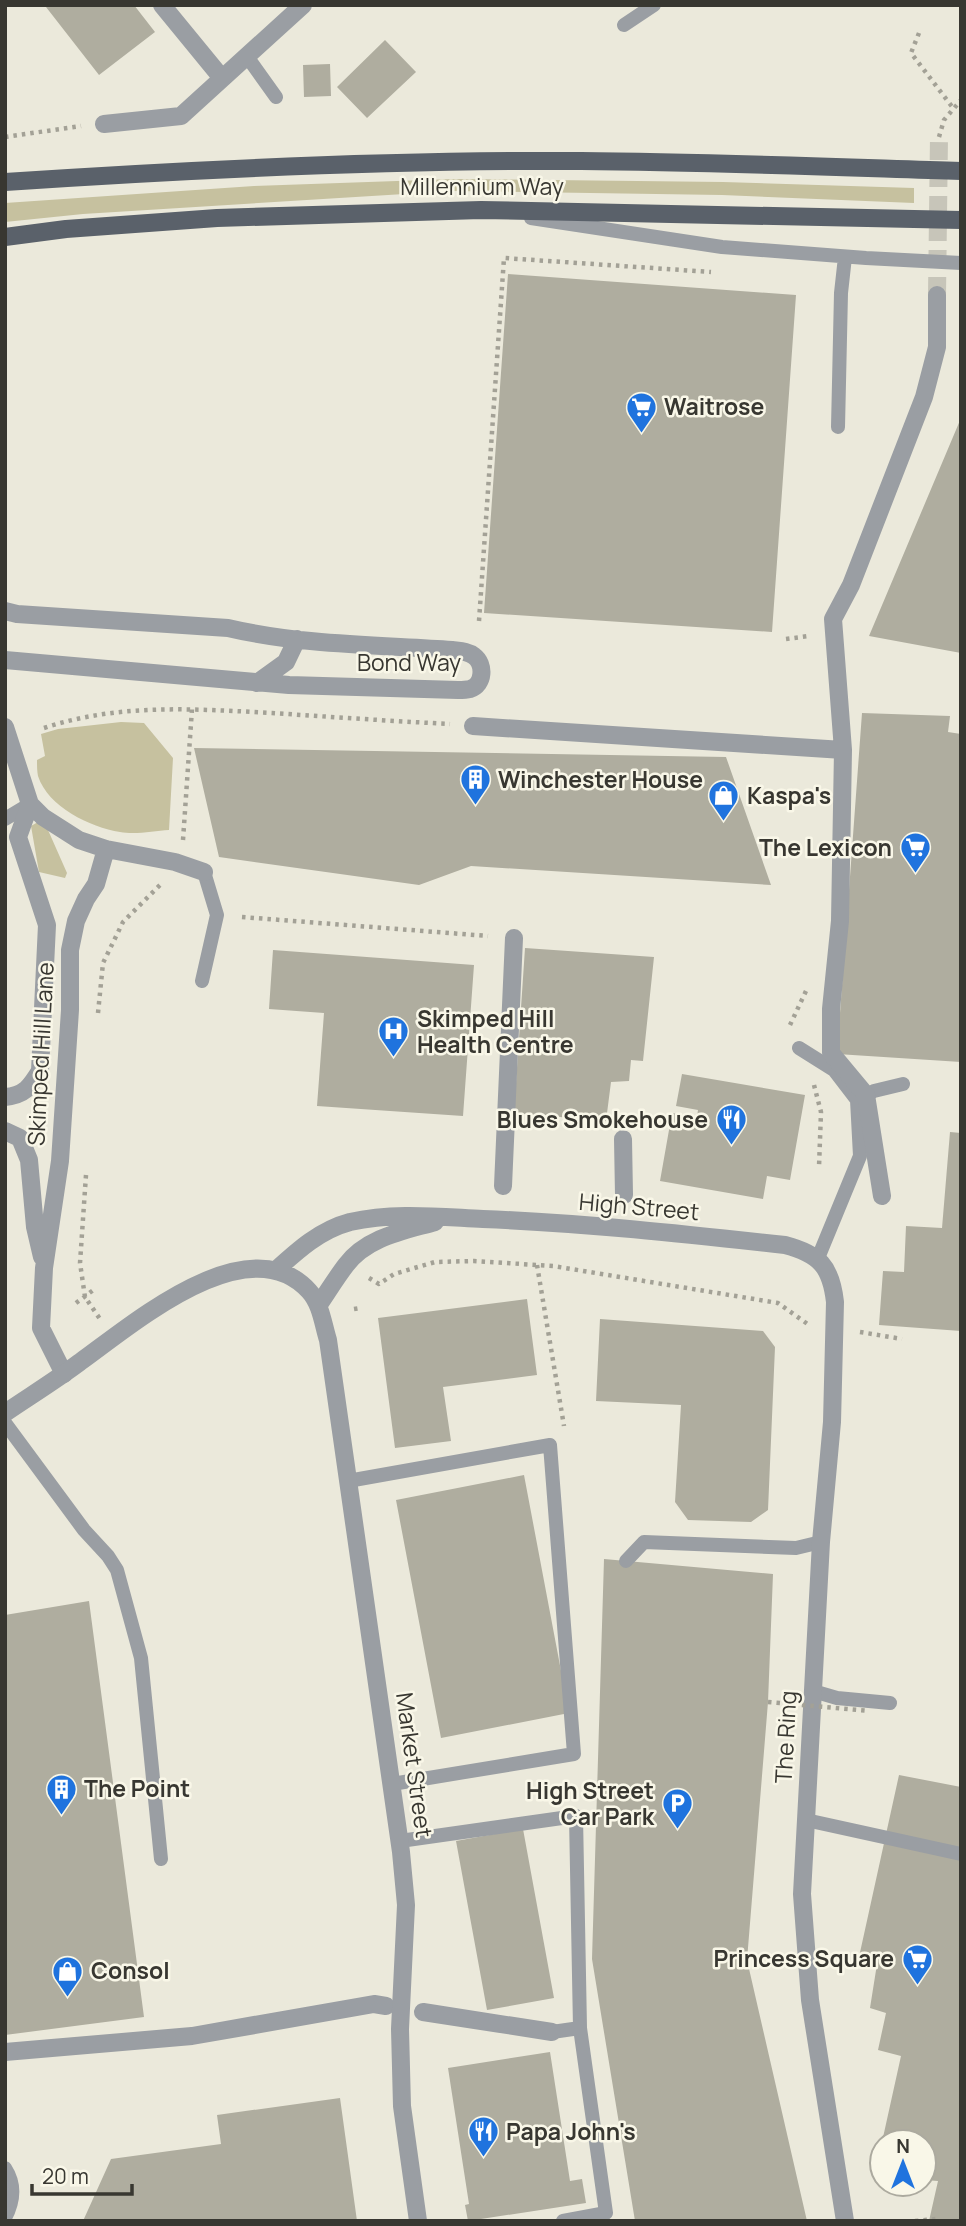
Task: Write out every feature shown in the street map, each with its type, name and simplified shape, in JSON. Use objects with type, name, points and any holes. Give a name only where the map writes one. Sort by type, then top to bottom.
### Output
[{"type":"main road","name":"Millennium Way","points":[[5,183],[223,169],[478,161],[582,161],[961,172]]},
{"type":"main road","name":"Millennium Way","points":[[5,237],[66,229],[217,218],[481,210],[961,220]]},
{"type":"street","points":[[162,5],[221,77]]},
{"type":"street","points":[[104,124],[181,116],[303,5]]},
{"type":"street","points":[[882,1196],[862,1098],[831,1053],[831,1009],[839,921],[843,750],[833,619],[851,584],[924,397],[937,347],[937,295]]},
{"type":"street","name":"Bond Way","points":[[5,611],[228,628],[257,635],[468,652],[479,661],[481,675],[478,683],[470,689],[458,690],[257,683],[5,660]]},
{"type":"street","points":[[257,683],[286,662],[297,639]]},
{"type":"street","points":[[473,726],[843,750]]},
{"type":"street","points":[[5,727],[30,804],[43,817],[79,840],[106,849],[175,862],[204,872]]},
{"type":"street","name":"Skimped Hill Lane","points":[[5,1097],[30,1088],[40,1070],[47,925],[18,837],[30,804]]},
{"type":"street","name":"Skimped Hill Lane","points":[[64,1374],[41,1328],[44,1268],[60,1161],[70,1010],[70,950],[76,921],[96,884],[106,849]]},
{"type":"street","points":[[503,1186],[514,938]]},
{"type":"street","name":"Skimped Hill Lane","points":[[5,1131],[20,1138],[29,1160],[35,1227],[44,1268]]},
{"type":"street","points":[[623,1139],[624,1195]]},
{"type":"street","name":"High Street","points":[[275,1270],[307,1242],[347,1223],[391,1215],[532,1221],[785,1245],[805,1250],[818,1258]]},
{"type":"street","name":"High Street","points":[[320,1313],[347,1262],[359,1252],[385,1236],[452,1218]]},
{"type":"street","name":"The Ring","points":[[818,1258],[827,1270],[833,1289],[835,1313],[832,1422],[821,1542],[802,1894],[810,2000],[845,2221]]},
{"type":"street","points":[[5,1413],[64,1374],[154,1308],[200,1283],[237,1270],[275,1270],[303,1285],[314,1298],[320,1313]]},
{"type":"street","name":"Market Street","points":[[320,1313],[328,1340],[400,1841],[406,1905],[400,2029],[402,2106],[418,2221]]},
{"type":"street","points":[[5,2052],[192,2036],[374,2004],[386,2006]]},
{"type":"street","points":[[423,2012],[552,2032]]},
{"type":"lane","points":[[624,25],[654,5]]},
{"type":"lane","points":[[246,55],[276,97]]},
{"type":"lane","points":[[481,210],[722,247],[961,263]]},
{"type":"lane","points":[[838,427],[841,293],[845,257]]},
{"type":"lane","points":[[5,819],[30,804]]},
{"type":"lane","points":[[202,981],[217,915],[204,872]]},
{"type":"lane","points":[[799,1048],[834,1070],[862,1098],[860,1156],[818,1258]]},
{"type":"lane","points":[[862,1098],[903,1084]]},
{"type":"lane","points":[[5,1423],[117,1570],[141,1658],[160,1859]]},
{"type":"lane","points":[[348,1481],[550,1445],[574,1754],[392,1784]]},
{"type":"lane","points":[[626,1561],[644,1542],[796,1548],[821,1542]]},
{"type":"lane","points":[[813,1691],[837,1698],[890,1703]]},
{"type":"lane","points":[[400,1841],[576,1816],[580,2028],[606,2213],[563,2221]]},
{"type":"lane","points":[[806,1820],[961,1854]]},
{"type":"lane","points":[[552,2032],[580,2028]]},
{"type":"lane","points":[[5,2168],[10,2176],[13,2197],[5,2218]]},
{"type":"path","points":[[919,33],[911,53],[953,108]]},
{"type":"path","points":[[939,137],[944,120],[961,100]]},
{"type":"path","points":[[5,137],[33,131],[104,124]]},
{"type":"path","points":[[479,621],[504,258],[712,272]]},
{"type":"path","points":[[183,846],[192,709]]},
{"type":"path","points":[[44,728],[75,717],[118,710],[192,709],[473,726]]},
{"type":"path","points":[[98,1015],[103,962],[123,922],[169,876]]},
{"type":"path","points":[[242,917],[514,938]]},
{"type":"path","points":[[814,1084],[821,1112],[819,1167]]},
{"type":"path","points":[[85,1297],[80,1263],[87,1172]]},
{"type":"path","points":[[366,1276],[379,1284],[394,1274],[435,1262],[474,1261],[537,1265],[778,1303],[813,1327]]},
{"type":"path","points":[[537,1265],[567,1442],[550,1445]]},
{"type":"path","points":[[76,1303],[96,1288]]},
{"type":"path","points":[[860,1332],[902,1339]]},
{"type":"path","points":[[768,1702],[869,1711]]},
{"type":"path","points":[[915,2221],[936,2219]]},
{"type":"shaded area","points":[[454,179],[723,182],[914,188],[914,203],[722,195],[453,191],[83,214],[5,222],[5,203],[254,186]]},
{"type":"shaded area","points":[[121,722],[144,723],[173,758],[169,830],[126,833],[96,826],[60,806],[43,787],[38,776],[37,760],[45,756],[41,734],[58,729]]},
{"type":"shaded area","points":[[38,822],[48,830],[67,873],[65,878],[39,872],[31,826]]},
{"type":"building","points":[[134,5],[155,32],[99,75],[46,7]]},
{"type":"building","points":[[385,40],[416,72],[367,118],[337,87]]},
{"type":"building","points":[[330,64],[331,96],[304,97],[303,65]]},
{"type":"building","name":"Waitrose","points":[[508,274],[796,295],[772,632],[484,613]]},
{"type":"building","points":[[961,418],[961,653],[869,636]]},
{"type":"building","points":[[862,713],[950,716],[948,732],[961,734],[961,1062],[837,1054]]},
{"type":"building","name":"Winchester House","points":[[194,748],[726,757],[771,885],[471,866],[419,885],[219,857]]},
{"type":"building","points":[[525,948],[654,957],[643,1061],[631,1060],[629,1081],[611,1082],[606,1121],[514,1113]]},
{"type":"building","name":"Skimped Hill Health Centre","points":[[273,950],[474,965],[463,1116],[317,1106],[324,1013],[269,1009]]},
{"type":"building","name":"Blues Smokehouse","points":[[682,1074],[805,1095],[790,1180],[767,1176],[763,1199],[660,1181],[672,1113],[697,1117],[698,1110],[676,1106]]},
{"type":"building","points":[[950,1132],[961,1133],[961,1331],[879,1325],[883,1271],[904,1272],[906,1226],[942,1228]]},
{"type":"building","points":[[527,1299],[537,1375],[443,1387],[451,1441],[395,1448],[378,1318]]},
{"type":"building","points":[[600,1319],[763,1331],[775,1347],[768,1510],[751,1522],[688,1520],[675,1502],[681,1405],[596,1401]]},
{"type":"building","points":[[524,1475],[569,1713],[441,1738],[396,1500]]},
{"type":"building","name":"High Street Car Park","points":[[604,1559],[773,1574],[768,1702],[747,1960],[807,2221],[635,2221],[592,1959]]},
{"type":"building","name":"The Point","points":[[89,1601],[144,2017],[5,2035],[5,1615]]},
{"type":"building","name":"Princess Square","points":[[899,1775],[961,1787],[961,2221],[929,2221],[934,2198],[938,2198],[938,2128],[885,2128],[901,2056],[878,2050],[886,2013],[870,2008],[877,1964],[859,1957]]},
{"type":"building","points":[[523,1829],[554,1998],[487,2010],[456,1841]]},
{"type":"building","points":[[550,2052],[570,2181],[582,2179],[586,2203],[468,2221],[465,2205],[469,2204],[448,2068]]},
{"type":"building","points":[[340,2098],[357,2221],[83,2221],[111,2159],[221,2144],[217,2115]]},
{"type":"tunnel","points":[[937,295],[939,137]]},
{"type":"place","name":"Waitrose","points":[[641,434]]},
{"type":"place","name":"Winchester House","points":[[475,807]]},
{"type":"place","name":"Kaspa's","points":[[724,823]]},
{"type":"place","name":"The Lexicon","points":[[915,875]]},
{"type":"place","name":"Skimped Hill Health Centre","points":[[394,1059]]},
{"type":"place","name":"Blues Smokehouse","points":[[731,1147]]},
{"type":"place","name":"The Point","points":[[61,1816]]},
{"type":"place","name":"High Street Car Park","points":[[677,1831]]},
{"type":"place","name":"Princess Square","points":[[917,1986]]},
{"type":"place","name":"Consol","points":[[68,1998]]},
{"type":"place","name":"Papa John's","points":[[483,2159]]}]
